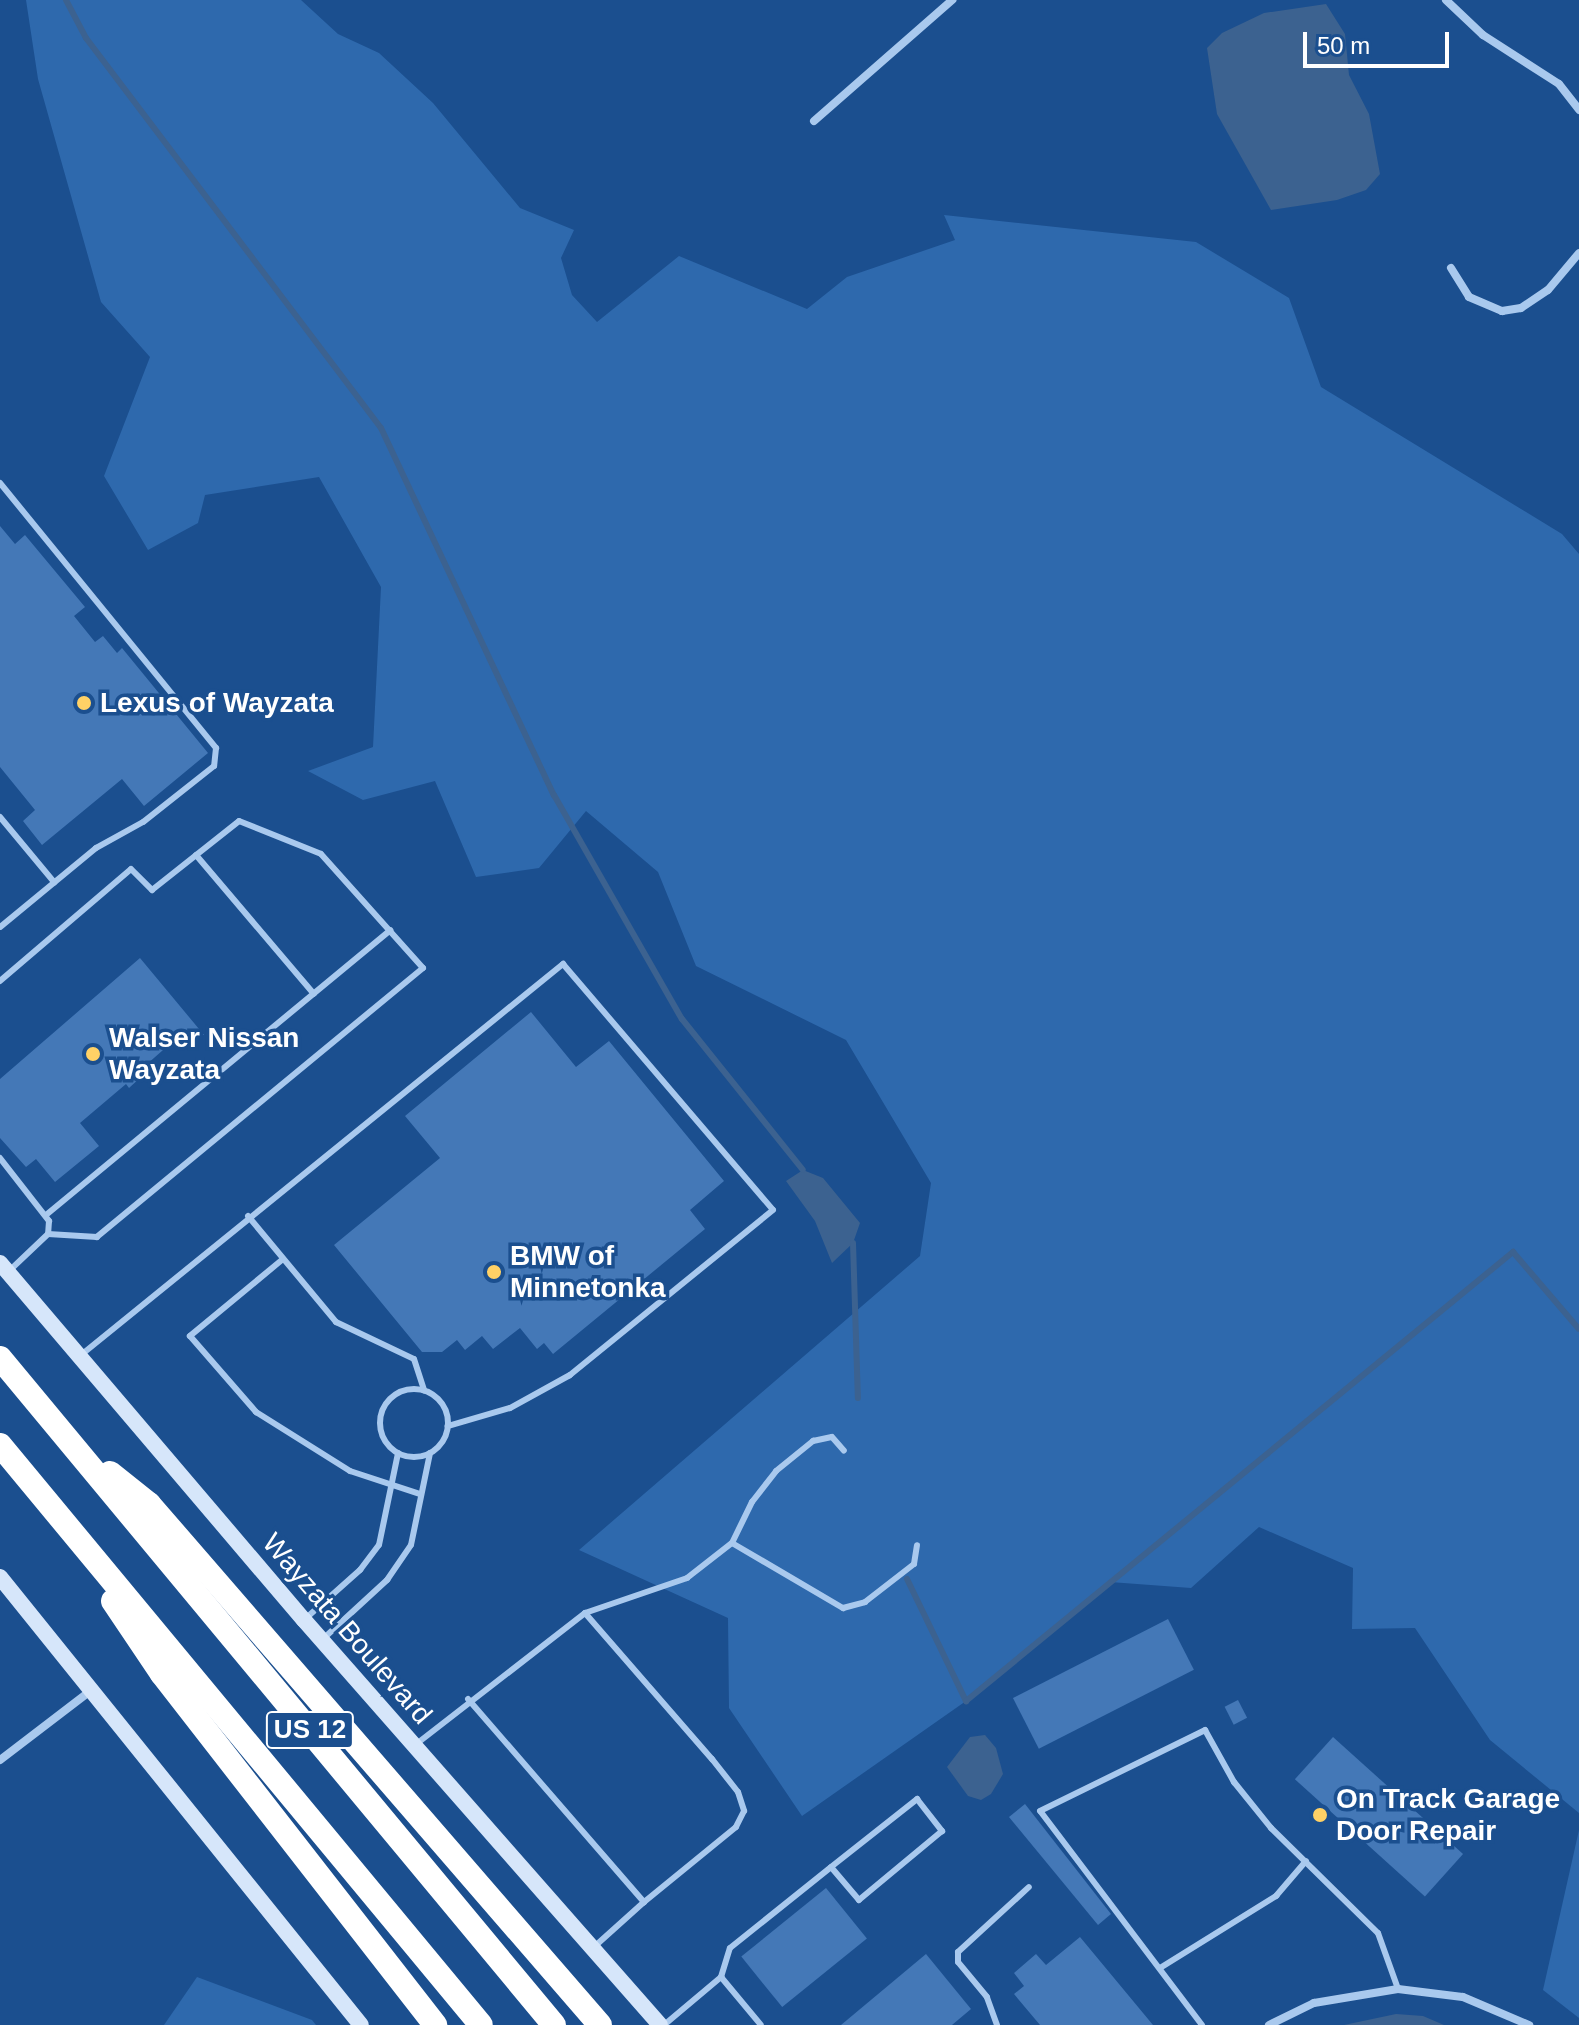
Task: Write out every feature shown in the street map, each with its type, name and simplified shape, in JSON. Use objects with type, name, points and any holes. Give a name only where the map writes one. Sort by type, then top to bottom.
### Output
[{"type":"highway","name":"US 12","points":[[0,1358],[554,2025]]},
{"type":"highway","points":[[65,1435],[149,1504],[600,2025]]},
{"type":"highway","name":"US 12","points":[[0,1445],[481,2025]]},
{"type":"highway","points":[[43,1496],[162,1674],[435,2025]]},
{"type":"street","points":[[814,121],[952,0]]},
{"type":"street","points":[[1446,0],[1483,35],[1559,84],[1579,110]]},
{"type":"street","points":[[1451,268],[1469,297],[1502,311],[1521,308],[1548,290],[1579,253]]},
{"type":"street","name":"Wayzata Boulevard","points":[[4,1268],[321,1640],[662,2025]]},
{"type":"street","points":[[0,1577],[89,1692],[361,2025]]},
{"type":"street","points":[[0,1760],[89,1692]]},
{"type":"street","points":[[1269,2025],[1314,2003],[1398,1989],[1463,1997],[1529,2025]]},
{"type":"lane","points":[[0,483],[216,748],[214,766],[54,882],[0,927]]},
{"type":"lane","points":[[0,817],[54,882]]},
{"type":"lane","points":[[0,981],[131,869],[152,890],[239,821],[321,854],[423,968],[97,1237],[48,1234],[4,1268]]},
{"type":"lane","points":[[196,855],[314,994]]},
{"type":"lane","points":[[46,1215],[390,930]]},
{"type":"lane","points":[[79,1357],[248,1216],[563,964],[773,1210],[570,1375],[510,1408],[448,1426]]},
{"type":"lane","points":[[0,1158],[46,1215],[48,1234]]},
{"type":"lane","points":[[248,1216],[336,1322],[414,1359],[424,1390],[442,1404],[448,1426],[439,1446],[430,1453],[398,1453],[383,1437],[381,1415],[402,1391],[424,1390]]},
{"type":"lane","points":[[283,1259],[190,1336],[256,1412],[350,1471],[420,1494]]},
{"type":"lane","points":[[415,1745],[468,1699],[585,1613],[687,1578],[732,1543],[752,1502],[776,1471],[813,1441],[832,1437],[844,1451]]},
{"type":"lane","points":[[304,1620],[360,1570],[379,1545],[398,1453]]},
{"type":"lane","points":[[321,1640],[387,1580],[411,1545],[430,1453]]},
{"type":"lane","points":[[732,1543],[843,1608],[865,1602],[914,1564],[917,1545]]},
{"type":"lane","points":[[585,1613],[712,1759],[738,1792],[744,1811],[736,1827],[594,1947]]},
{"type":"lane","points":[[468,1699],[644,1902]]},
{"type":"lane","points":[[1202,2025],[1040,1811],[1205,1730],[1234,1782],[1306,1861],[1378,1933],[1398,1989]]},
{"type":"lane","points":[[662,2025],[721,1977],[730,1948],[831,1867],[917,1799],[942,1831],[859,1900],[831,1867]]},
{"type":"lane","points":[[1160,1968],[1276,1896],[1306,1861]]},
{"type":"lane","points":[[997,2025],[987,1997],[958,1962],[958,1952],[1029,1887]]},
{"type":"lane","points":[[721,1977],[761,2025]]},
{"type":"shaded area","points":[[26,0],[301,0],[338,34],[379,53],[433,103],[520,208],[574,230],[561,258],[572,295],[597,322],[679,256],[807,309],[847,277],[955,240],[944,215],[1196,242],[1289,298],[1321,387],[1562,534],[1579,554],[1579,1813],[1490,1740],[1415,1628],[1352,1629],[1353,1568],[1259,1527],[1191,1588],[1110,1582],[966,1701],[802,1816],[729,1708],[728,1618],[579,1550],[920,1256],[931,1183],[846,1040],[696,966],[658,872],[586,811],[539,868],[476,877],[435,781],[363,800],[308,771],[373,747],[381,587],[319,477],[205,495],[198,523],[148,550],[104,476],[150,357],[101,302],[38,79]]},
{"type":"shaded area","points":[[1326,4],[1345,34],[1349,75],[1369,114],[1380,174],[1366,190],[1337,200],[1271,210],[1217,114],[1207,48],[1222,33],[1264,13]]},
{"type":"shaded area","points":[[803,1170],[823,1178],[860,1223],[853,1243],[832,1263],[815,1221],[786,1181]]},
{"type":"shaded area","points":[[985,1735],[996,1748],[1003,1774],[991,1794],[981,1800],[968,1796],[947,1767],[970,1737]]},
{"type":"shaded area","points":[[1579,1830],[1579,2018],[1543,1990]]},
{"type":"shaded area","points":[[197,1977],[312,2020],[316,2025],[164,2025]]},
{"type":"shaded area","points":[[1396,2014],[1423,2016],[1444,2025],[1344,2025]]},
{"type":"building","name":"Lexus of Wayzata","points":[[0,526],[15,544],[25,535],[85,607],[74,616],[95,642],[103,636],[117,653],[122,648],[208,753],[144,806],[122,779],[42,845],[23,821],[35,810],[0,767]]},
{"type":"building","name":"Walser Nissan Wayzata","points":[[140,958],[204,1035],[179,1036],[138,1072],[141,1077],[129,1088],[126,1084],[80,1123],[99,1146],[55,1182],[36,1159],[26,1167],[0,1138],[0,1079]]},
{"type":"building","points":[[531,1012],[576,1067],[609,1041],[724,1181],[690,1210],[705,1229],[553,1354],[544,1343],[537,1349],[520,1328],[493,1349],[482,1336],[465,1350],[457,1340],[442,1352],[422,1352],[334,1245],[440,1158],[405,1116]]},
{"type":"building","points":[[1168,1619],[1194,1670],[1039,1749],[1013,1698]]},
{"type":"building","points":[[1238,1700],[1247,1718],[1234,1725],[1225,1707]]},
{"type":"building","points":[[1333,1737],[1463,1854],[1425,1896],[1295,1779]]},
{"type":"building","points":[[1025,1804],[1111,1914],[1098,1925],[1009,1817]]},
{"type":"building","points":[[826,1888],[867,1939],[782,2007],[741,1957]]},
{"type":"building","points":[[1080,1937],[1153,2025],[1040,2025],[1014,1994],[1024,1986],[1014,1973],[1036,1954],[1046,1965]]},
{"type":"building","points":[[926,1954],[971,2009],[952,2025],[841,2025]]},
{"type":"waterway","points":[[66,0],[86,38],[381,428],[554,795],[682,1019],[803,1170]]},
{"type":"waterway","points":[[853,1243],[858,1398]]},
{"type":"waterway","points":[[907,1579],[966,1701],[1513,1252],[1579,1329]]},
{"type":"place","name":"Lexus of Wayzata","points":[[84,703]]},
{"type":"place","name":"Walser Nissan Wayzata","points":[[93,1054]]},
{"type":"place","name":"BMW of Minnetonka","points":[[494,1272]]},
{"type":"place","name":"On Track Garage Door Repair","points":[[1320,1815]]}]
